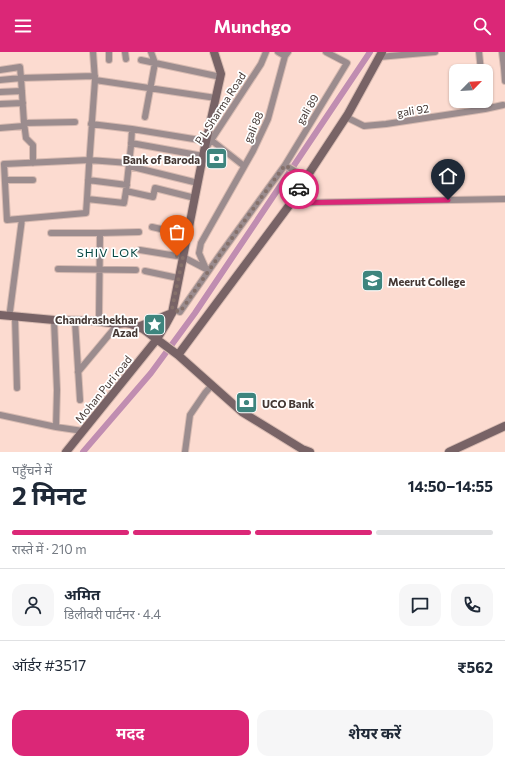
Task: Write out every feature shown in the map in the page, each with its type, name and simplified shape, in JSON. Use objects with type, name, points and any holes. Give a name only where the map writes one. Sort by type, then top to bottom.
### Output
[{"type":"street","points":[[93,52],[95,78],[92,121],[90,124],[92,124],[89,160],[86,213],[7,220],[4,164],[89,160],[129,164],[198,183]]},
{"type":"street","points":[[108,52],[109,60]]},
{"type":"street","points":[[126,52],[126,59]]},
{"type":"street","points":[[146,117],[155,63],[151,52]]},
{"type":"street","points":[[140,60],[221,77],[214,52]]},
{"type":"street","name":"P L Sharma Road","points":[[157,339],[172,311],[203,154],[209,141],[261,64],[266,52]]},
{"type":"street","points":[[278,52],[287,54]]},
{"type":"street","name":"gali 89","points":[[285,165],[347,62],[326,52]]},
{"type":"street","points":[[175,353],[291,203],[346,117],[380,54],[435,52]]},
{"type":"street","points":[[479,52],[480,64]]},
{"type":"street","points":[[502,52],[505,81]]},
{"type":"street","name":"gali 88","points":[[183,257],[206,269],[199,253],[201,243],[253,151],[268,119],[287,54]]},
{"type":"street","points":[[0,70],[20,67],[26,138],[33,144],[33,162]]},
{"type":"street","name":"P L Sharma Road","points":[[209,141],[221,77]]},
{"type":"street","points":[[0,80],[21,78],[95,78],[216,98]]},
{"type":"street","points":[[0,92],[22,91]]},
{"type":"street","points":[[0,104],[23,103]]},
{"type":"street","name":"gali 92","points":[[346,117],[364,126],[386,124],[503,105]]},
{"type":"street","points":[[0,128],[24,126],[24,123],[75,122]]},
{"type":"street","points":[[92,124],[209,141],[244,166]]},
{"type":"street","points":[[87,199],[124,203],[132,143],[132,129]]},
{"type":"street","points":[[132,143],[203,154]]},
{"type":"street","points":[[138,327],[172,311],[180,312],[285,165],[306,178]]},
{"type":"street","points":[[5,180],[33,180]]},
{"type":"street","points":[[88,180],[127,188],[153,197],[155,188],[194,198]]},
{"type":"street","points":[[291,203],[505,199]]},
{"type":"street","points":[[17,388],[12,314],[22,219]]},
{"type":"street","points":[[152,227],[187,235]]},
{"type":"street","points":[[51,232],[139,232]]},
{"type":"street","points":[[99,317],[100,233]]},
{"type":"street","points":[[140,250],[183,257]]},
{"type":"street","points":[[58,270],[136,270]]},
{"type":"street","points":[[145,271],[178,278]]},
{"type":"street","points":[[0,309],[12,314],[54,320],[131,324],[143,329],[175,353],[242,412],[310,452]]},
{"type":"street","points":[[0,315],[26,313],[112,317],[120,319],[122,324]]},
{"type":"street","points":[[54,320],[57,390],[56,427]]},
{"type":"street","points":[[76,321],[80,400]]},
{"type":"street","points":[[78,372],[122,324]]},
{"type":"street","name":"Mohan Puri road","points":[[66,452],[157,339]]},
{"type":"street","points":[[185,452],[190,415],[212,385]]},
{"type":"street","points":[[0,415],[83,431]]},
{"type":"street","points":[[449,452],[461,449],[505,426]]},
{"type":"waterway","points":[[83,452],[151,373],[195,313],[370,52]]},
{"type":"way so far","points":[[177,256],[183,257],[172,309],[180,312],[285,165],[306,178],[299,189]]},
{"type":"place","name":"Bank of Baroda","points":[[216,159]]},
{"type":"place","name":"Meerut College","points":[[372,281]]},
{"type":"place","name":"Chandrashekhar Azad","points":[[154,325]]},
{"type":"place","name":"UCO Bank","points":[[246,403]]},
{"type":"district","name":"SHIV LOK","points":[[108,252]]},
{"type":"route","points":[[299,189],[291,203],[448,200]]}]
